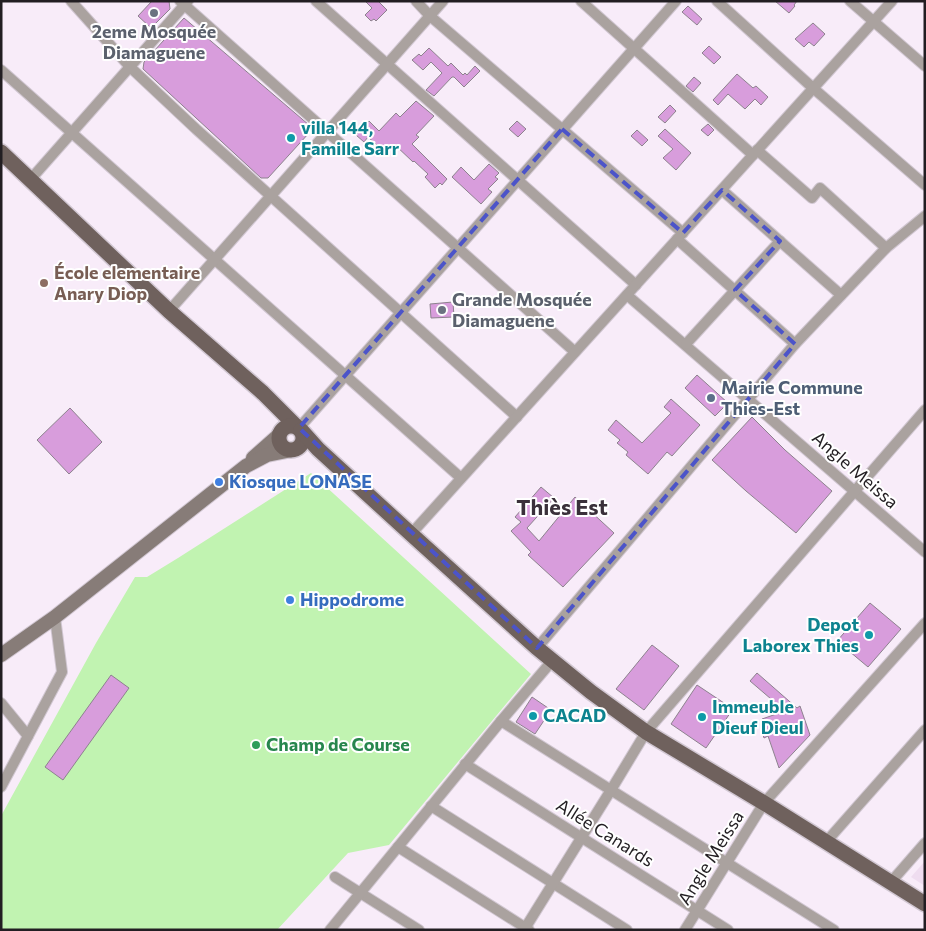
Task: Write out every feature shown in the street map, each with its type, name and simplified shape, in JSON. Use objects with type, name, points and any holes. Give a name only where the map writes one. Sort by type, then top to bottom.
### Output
[{"type":"main road","points":[[1,152],[169,310],[263,393],[291,430],[332,461],[537,648],[590,692],[646,732],[925,904]]},
{"type":"main road","points":[[246,466],[267,455],[294,450],[300,447],[304,439],[291,430]]},
{"type":"main road","points":[[291,430],[280,444],[288,450],[332,461]]},
{"type":"main road","points":[[1,655],[55,617],[246,466],[259,452],[291,430]]},
{"type":"street","points":[[71,1],[130,67],[196,129],[517,417]]},
{"type":"street","points":[[316,1],[636,285]]},
{"type":"street","points":[[416,1],[430,16],[562,129],[795,344]]},
{"type":"street","points":[[169,310],[443,1]]},
{"type":"street","points":[[580,1],[755,153],[812,198],[820,188],[886,248]]},
{"type":"street","points":[[291,430],[346,375],[676,1]]},
{"type":"street","points":[[717,1],[813,88],[925,184]]},
{"type":"street","points":[[850,1],[925,66]]},
{"type":"street","points":[[411,534],[892,1]]},
{"type":"street","points":[[30,180],[184,3],[575,352]]},
{"type":"street","points":[[1,70],[461,478]]},
{"type":"street","points":[[722,190],[841,295]]},
{"type":"street","points":[[537,648],[795,344],[886,248],[925,216]]},
{"type":"street","points":[[686,344],[780,241]]},
{"type":"street","name":"Angle Meissa","points":[[627,295],[925,552]]},
{"type":"street","points":[[398,847],[526,929],[646,732],[925,410]]},
{"type":"street","points":[[1,787],[62,672],[55,617]]},
{"type":"street","name":"Angle Meissa","points":[[685,930],[764,803],[925,623]]},
{"type":"street","points":[[330,930],[465,764],[552,661]]},
{"type":"street","points":[[1,703],[28,736]]},
{"type":"street","points":[[501,721],[834,930]]},
{"type":"street","points":[[826,842],[925,730]]},
{"type":"street","name":"Allée Canards","points":[[465,764],[728,930]]},
{"type":"street","points":[[431,806],[627,930]]},
{"type":"street","points":[[891,882],[925,843]]},
{"type":"street","points":[[335,877],[419,930]]},
{"type":"highlighted area","points":[[562,129],[683,233],[722,190],[780,241],[735,290],[795,344],[537,648],[299,428]]},
{"type":"shaded area","points":[[925,861],[925,886],[911,877]]},
{"type":"green space","name":"Champ de Course","points":[[311,473],[531,674],[389,845],[348,853],[277,930],[1,930],[1,816],[96,643],[135,577],[147,577]]},
{"type":"building","name":"2eme Mosquée Diamaguene","points":[[152,1],[169,1],[170,9],[151,28],[138,16]]},
{"type":"building","points":[[365,1],[378,1],[387,10],[376,21],[374,19],[371,21],[365,15],[372,8]]},
{"type":"building","points":[[775,1],[797,1],[789,13]]},
{"type":"building","points":[[688,6],[702,19],[697,25],[682,12]]},
{"type":"building","points":[[184,18],[309,125],[309,133],[268,178],[261,178],[143,69],[144,62]]},
{"type":"building","points":[[813,23],[825,34],[814,46],[809,42],[804,47],[795,39]]},
{"type":"building","points":[[709,46],[721,57],[714,64],[702,53]]},
{"type":"building","points":[[429,48],[448,66],[451,63],[463,75],[465,73],[467,75],[475,66],[480,71],[464,87],[452,77],[434,96],[426,90],[442,73],[431,62],[423,70],[412,60],[419,54],[421,56]]},
{"type":"building","points":[[737,74],[753,88],[756,86],[768,97],[761,105],[755,99],[745,109],[728,94],[718,105],[713,100]]},
{"type":"building","points":[[694,77],[701,83],[693,92],[686,86]]},
{"type":"building","points":[[416,101],[434,116],[416,135],[419,137],[412,144],[447,179],[442,185],[440,183],[435,188],[425,177],[428,174],[394,144],[386,153],[368,137],[364,142],[356,135],[369,121],[379,131],[396,113],[400,117]]},
{"type":"building","points":[[670,105],[676,111],[665,123],[658,117]]},
{"type":"building","points":[[517,121],[526,129],[518,137],[509,129]]},
{"type":"building","points":[[708,124],[714,130],[708,136],[701,130]]},
{"type":"building","points":[[665,129],[691,153],[676,170],[663,158],[673,149],[658,136]]},
{"type":"building","points":[[637,130],[648,140],[642,146],[631,136]]},
{"type":"building","points":[[489,164],[499,173],[495,177],[498,179],[488,189],[492,192],[481,204],[452,177],[461,167],[474,180]]},
{"type":"building","name":"Grande Mosquée Diamaguene","points":[[453,302],[454,317],[431,318],[430,304]]},
{"type":"building","points":[[697,375],[728,403],[715,416],[685,388]]},
{"type":"building","points":[[671,399],[700,425],[672,456],[667,452],[648,474],[626,455],[628,452],[617,443],[620,440],[608,430],[616,420],[642,443],[671,413],[664,407]]},
{"type":"building","points":[[70,408],[102,442],[69,474],[37,440]]},
{"type":"building","points":[[752,417],[785,450],[832,491],[796,533],[712,460]]},
{"type":"building","points":[[541,487],[554,498],[527,528],[539,541],[575,497],[614,533],[563,587],[528,555],[531,552],[511,531],[521,522],[515,517]]},
{"type":"building","name":"Depot Laborex Thies","points":[[870,603],[901,629],[868,667],[837,641]]},
{"type":"building","points":[[652,645],[679,666],[644,710],[616,689]]},
{"type":"building","points":[[757,673],[797,708],[800,706],[810,735],[779,768],[768,736],[764,738],[761,729],[765,728],[762,719],[785,711],[750,681]]},
{"type":"building","points":[[111,675],[129,688],[63,780],[45,767]]},
{"type":"building","name":"Immeuble Dieuf Dieul","points":[[697,685],[733,709],[706,748],[671,724]]},
{"type":"building","name":"CACAD","points":[[532,697],[551,710],[535,734],[516,722]]},
{"type":"place","name":"2eme Mosquée Diamaguene","points":[[154,13]]},
{"type":"place","name":"villa 144, Famille Sarr","points":[[291,138]]},
{"type":"place","name":"École elementaire Anary Diop","points":[[44,283]]},
{"type":"place","name":"Grande Mosquée Diamaguene","points":[[442,310]]},
{"type":"place","name":"Mairie Commune Thies-Est","points":[[711,398]]},
{"type":"place","name":"Kiosque LONASE","points":[[219,482]]},
{"type":"place","name":"Hippodrome","points":[[290,600]]},
{"type":"place","name":"Depot Laborex Thies","points":[[869,635]]},
{"type":"place","name":"CACAD","points":[[533,716]]},
{"type":"place","name":"Immeuble Dieuf Dieul","points":[[702,717]]},
{"type":"place","name":"Champ de Course","points":[[256,745]]},
{"type":"district","name":"Thiès Est","points":[[562,507]]}]
